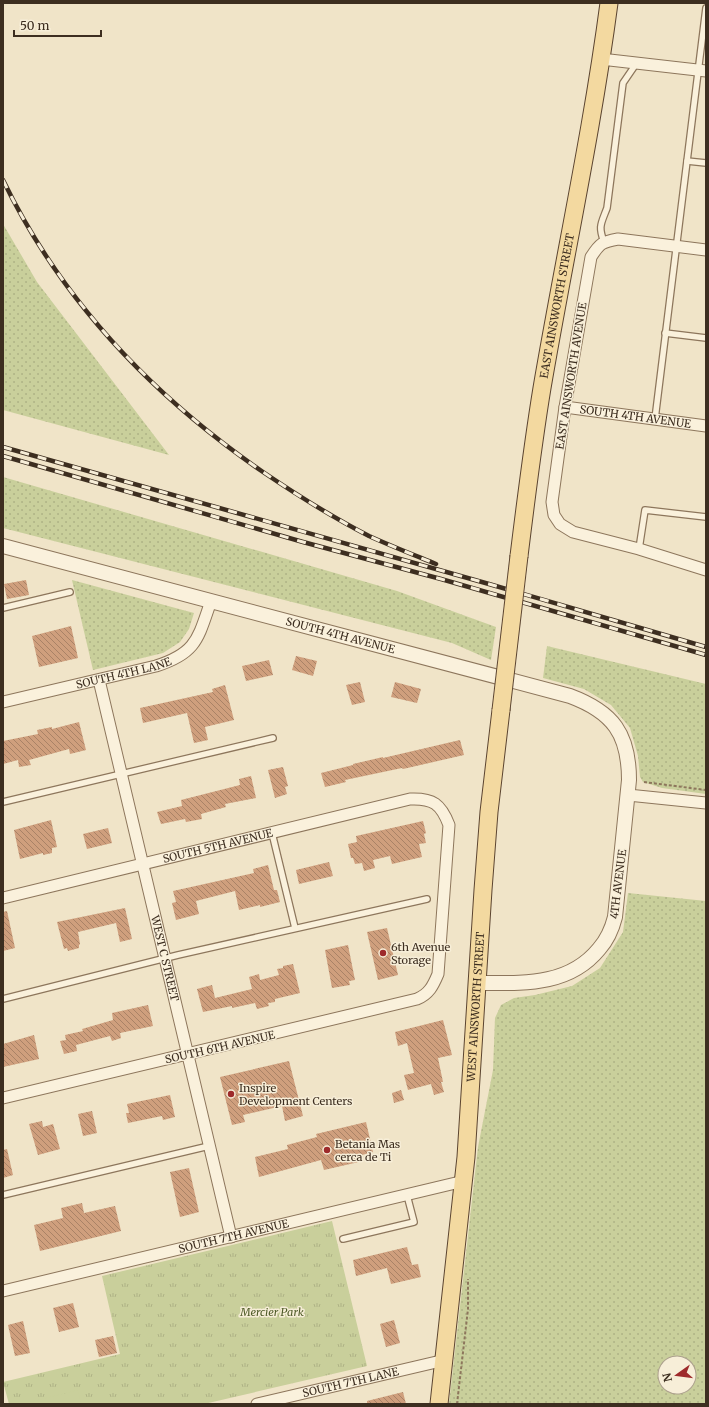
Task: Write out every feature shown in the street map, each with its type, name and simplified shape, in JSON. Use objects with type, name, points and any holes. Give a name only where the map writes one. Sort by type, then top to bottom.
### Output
[{"type":"main road","name":"EAST AINSWORTH STREET","points":[[513,609],[531,455],[542,386],[588,140],[609,3]]},
{"type":"main road","name":"WEST AINSWORTH STREET","points":[[439,1404],[464,1181],[489,812],[513,609]]},
{"type":"street","points":[[601,59],[702,71]]},
{"type":"street","points":[[604,242],[618,239],[706,250]]},
{"type":"street","name":"EAST AINSWORTH AVENUE","points":[[604,242],[597,248],[591,257],[565,407],[552,502],[554,515],[560,524],[573,532],[639,549]]},
{"type":"street","name":"SOUTH 4TH AVENUE","points":[[565,407],[706,426]]},
{"type":"street","name":"SOUTH 4TH AVENUE","points":[[3,546],[570,696],[583,701],[604,714],[615,725],[623,738],[628,752],[629,780]]},
{"type":"street","points":[[639,549],[706,570]]},
{"type":"street","name":"SOUTH 4TH LANE","points":[[3,702],[99,680],[168,662],[185,653],[194,644],[198,638],[211,601]]},
{"type":"street","name":"WEST C STREET","points":[[99,680],[231,1236]]},
{"type":"street","name":"4TH AVENUE","points":[[477,983],[509,983],[555,978],[577,969],[603,944],[611,930],[615,917],[629,780]]},
{"type":"street","points":[[628,795],[706,803]]},
{"type":"street","name":"SOUTH 5TH AVENUE","points":[[3,898],[410,799],[422,798],[432,801],[444,812],[449,825],[438,974],[432,987]]},
{"type":"street","name":"SOUTH 6TH AVENUE","points":[[3,1098],[417,999],[424,996],[432,987]]},
{"type":"street","name":"SOUTH 7TH AVENUE","points":[[3,1291],[464,1181]]},
{"type":"street","name":"SOUTH 7TH LANE","points":[[257,1404],[271,1402],[444,1360]]},
{"type":"lane","points":[[655,419],[687,161],[702,71],[706,8]]},
{"type":"lane","points":[[604,242],[600,232],[600,224],[607,208],[623,83],[636,63]]},
{"type":"lane","points":[[687,161],[706,163]]},
{"type":"lane","points":[[665,333],[706,338]]},
{"type":"lane","points":[[639,549],[645,510],[706,517]]},
{"type":"lane","points":[[3,608],[70,592]]},
{"type":"lane","points":[[3,802],[273,738]]},
{"type":"lane","points":[[272,833],[295,928]]},
{"type":"lane","points":[[3,999],[165,958],[427,899]]},
{"type":"lane","points":[[3,1195],[209,1146]]},
{"type":"lane","points":[[343,1239],[414,1222],[407,1195]]},
{"type":"path","points":[[644,782],[706,790]]},
{"type":"path","points":[[457,1404],[468,1309],[468,1274]]},
{"type":"green space","points":[[3,224],[37,282],[169,455],[3,410]]},
{"type":"green space","points":[[3,477],[397,591],[496,627],[491,660],[452,643],[3,528]]},
{"type":"green space","points":[[72,580],[194,613],[189,629],[180,642],[163,653],[93,670]]},
{"type":"green space","points":[[547,646],[706,684],[706,794],[662,788],[643,782],[640,777],[638,756],[630,728],[611,705],[584,689],[543,678]]},
{"type":"green space","points":[[628,893],[706,901],[706,1404],[449,1404],[478,1147],[493,1070],[495,1018],[501,1005],[514,998],[535,995],[572,986],[600,968],[623,932]]},
{"type":"green space","name":"Mercier Park","points":[[332,1221],[367,1366],[204,1404],[9,1404],[3,1382],[120,1354],[102,1276]]},
{"type":"green space","points":[[78,1390],[81,1404],[30,1404],[30,1402]]},
{"type":"building","points":[[26,580],[29,595],[7,599],[4,584]]},
{"type":"building","points":[[71,626],[78,658],[39,667],[32,636]]},
{"type":"building","points":[[296,656],[317,661],[313,676],[292,670]]},
{"type":"building","points":[[269,660],[273,675],[246,681],[242,666]]},
{"type":"building","points":[[360,682],[365,702],[352,705],[346,685]]},
{"type":"building","points":[[395,682],[421,689],[417,703],[391,697]]},
{"type":"building","points":[[225,685],[234,720],[205,727],[208,740],[194,743],[187,713],[143,723],[140,708],[213,692],[212,689]]},
{"type":"building","points":[[79,722],[86,750],[70,754],[69,749],[29,760],[31,765],[19,767],[18,760],[3,764],[3,741],[38,734],[37,730],[52,727],[52,729]]},
{"type":"building","points":[[460,740],[464,755],[345,780],[346,782],[325,787],[321,773],[353,764]]},
{"type":"building","points":[[283,767],[288,786],[285,787],[287,794],[275,798],[268,770]]},
{"type":"building","points":[[251,776],[256,798],[225,804],[226,807],[201,814],[202,819],[186,822],[185,819],[161,824],[157,812],[182,806],[181,800],[240,785],[239,779]]},
{"type":"building","points":[[51,820],[57,847],[52,848],[52,853],[43,855],[43,853],[20,859],[14,830]]},
{"type":"building","points":[[423,821],[426,833],[424,834],[426,843],[419,844],[422,857],[392,864],[390,856],[373,860],[375,868],[364,871],[362,863],[355,864],[353,858],[351,858],[348,844],[357,842],[356,836]]},
{"type":"building","points":[[108,828],[112,843],[87,849],[83,834]]},
{"type":"building","points":[[329,862],[333,876],[299,884],[296,870]]},
{"type":"building","points":[[268,865],[274,890],[277,890],[280,902],[239,910],[235,891],[196,901],[199,914],[176,920],[172,903],[176,902],[173,891],[254,873],[253,869]]},
{"type":"building","points":[[125,908],[132,939],[120,942],[116,923],[78,932],[80,944],[79,948],[68,951],[67,948],[64,949],[57,922]]},
{"type":"building","points":[[7,911],[15,948],[3,951],[3,912]]},
{"type":"building","points":[[387,928],[398,975],[378,980],[367,932]]},
{"type":"building","points":[[348,945],[355,980],[349,981],[350,985],[332,988],[325,950]]},
{"type":"building","points":[[293,964],[300,993],[275,999],[275,1002],[268,1003],[269,1006],[257,1009],[255,1003],[203,1012],[197,989],[212,985],[215,998],[252,989],[249,977],[259,974],[260,980],[279,975],[277,969]]},
{"type":"building","points":[[148,1005],[153,1026],[120,1033],[121,1038],[112,1041],[110,1036],[76,1045],[77,1051],[64,1054],[60,1041],[66,1040],[65,1035],[83,1031],[82,1029],[113,1020],[112,1013]]},
{"type":"building","points":[[443,1020],[452,1055],[438,1058],[443,1082],[441,1082],[444,1092],[434,1095],[431,1084],[408,1090],[404,1075],[414,1073],[407,1043],[398,1046],[395,1032]]},
{"type":"building","points":[[34,1035],[39,1059],[3,1067],[3,1044]]},
{"type":"building","points":[[289,1061],[303,1116],[285,1121],[282,1106],[243,1115],[245,1122],[232,1125],[220,1077]]},
{"type":"building","points":[[401,1090],[404,1100],[394,1103],[392,1093]]},
{"type":"building","points":[[170,1095],[175,1117],[163,1120],[162,1116],[128,1123],[126,1113],[129,1113],[127,1104]]},
{"type":"building","points":[[92,1111],[97,1133],[83,1136],[78,1114]]},
{"type":"building","points":[[42,1121],[43,1127],[53,1124],[60,1149],[38,1155],[29,1124]]},
{"type":"building","name":"Betania Mas cerca de Ti","points":[[366,1122],[373,1152],[362,1155],[363,1161],[324,1170],[321,1160],[259,1177],[255,1157],[288,1149],[287,1145],[317,1137],[316,1134]]},
{"type":"building","points":[[7,1149],[13,1175],[3,1178],[3,1150]]},
{"type":"building","points":[[189,1168],[199,1212],[180,1217],[170,1172]]},
{"type":"building","points":[[82,1203],[84,1213],[115,1206],[121,1231],[40,1251],[34,1225],[63,1218],[61,1208]]},
{"type":"building","points":[[407,1247],[412,1265],[418,1264],[421,1277],[391,1284],[387,1268],[356,1276],[353,1260]]},
{"type":"building","points":[[73,1303],[79,1327],[59,1332],[53,1308]]},
{"type":"building","points":[[394,1320],[400,1343],[386,1347],[380,1324]]},
{"type":"building","points":[[23,1321],[30,1353],[15,1356],[8,1325]]},
{"type":"building","points":[[113,1336],[117,1353],[99,1357],[95,1340]]},
{"type":"building","points":[[403,1392],[406,1404],[367,1404],[367,1401]]},
{"type":"railway","points":[[3,180],[26,224],[53,266],[82,305],[114,343],[148,378],[185,412],[223,443],[263,472],[315,506],[369,536],[436,564]]},
{"type":"railway","points":[[3,447],[489,584],[706,647]]},
{"type":"railway","points":[[3,456],[706,655]]},
{"type":"place","name":"6th Avenue Storage","points":[[383,953]]},
{"type":"place","name":"Inspire Development Centers","points":[[231,1094]]},
{"type":"place","name":"Betania Mas cerca de Ti","points":[[327,1150]]}]
